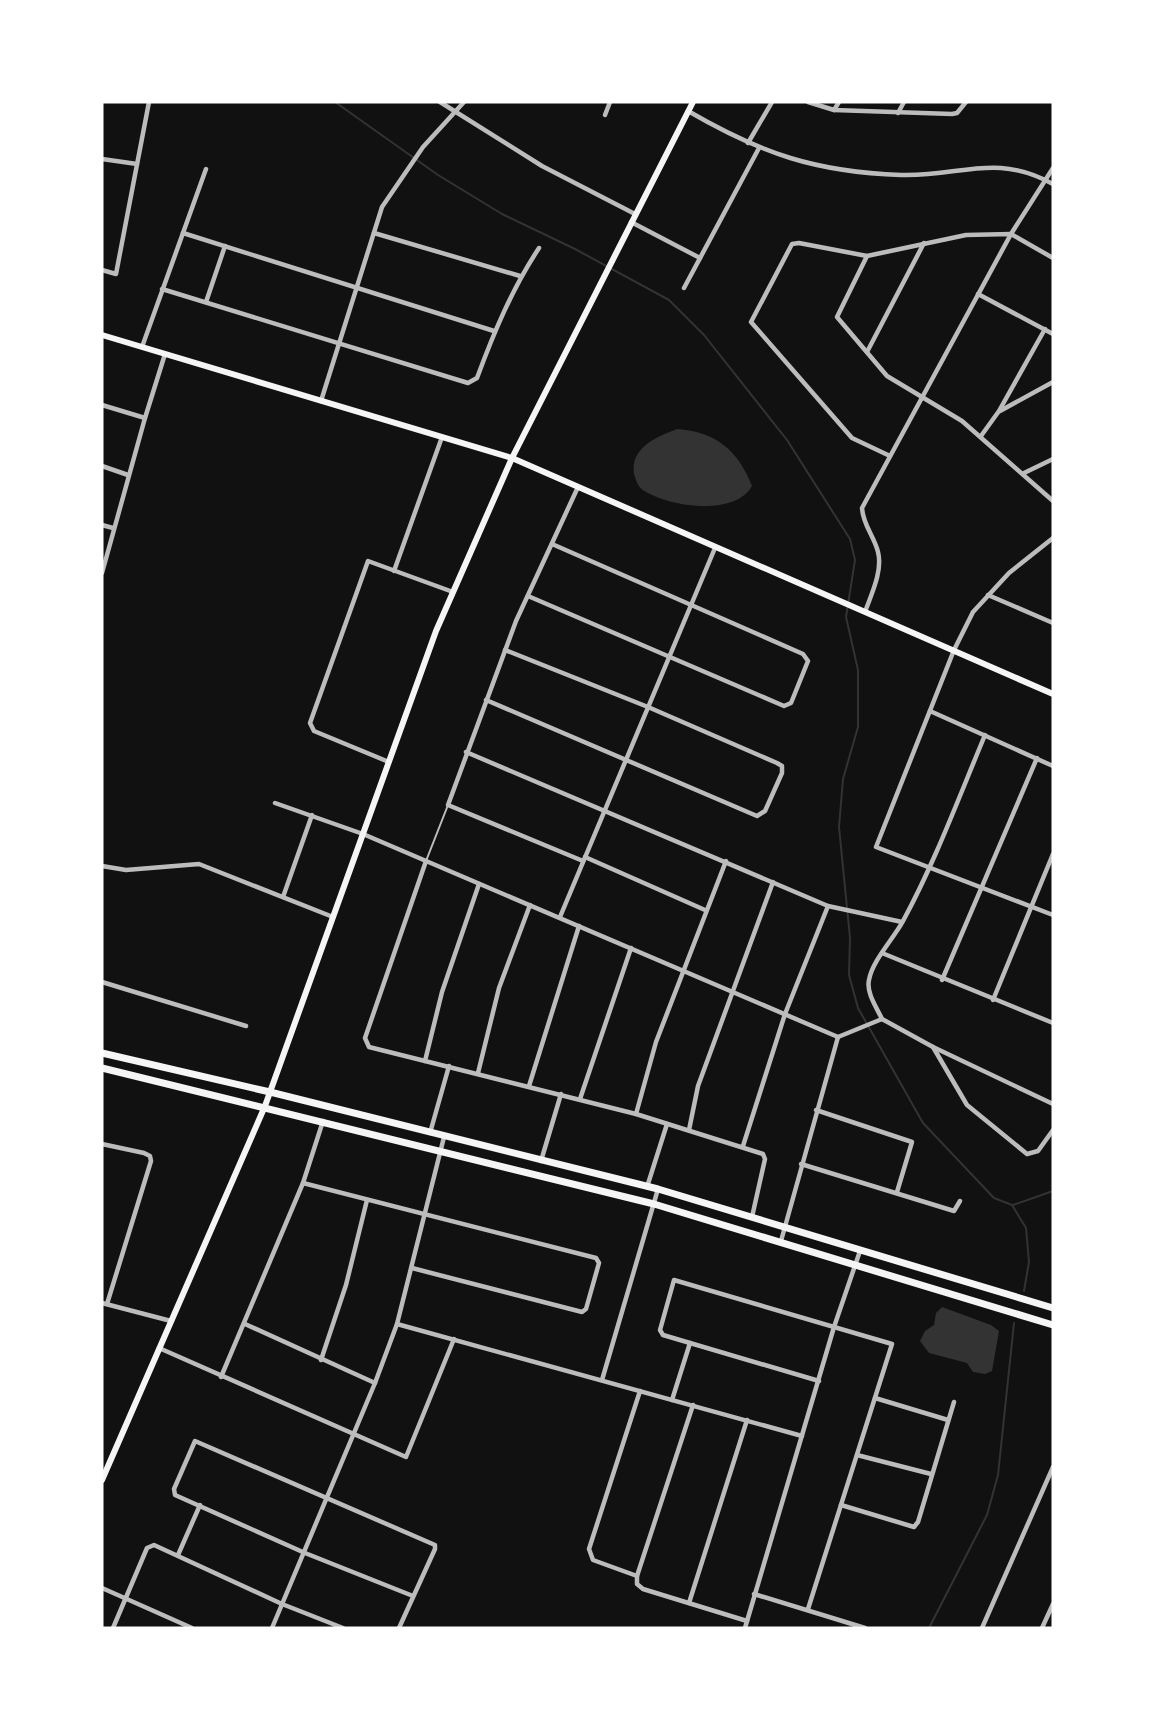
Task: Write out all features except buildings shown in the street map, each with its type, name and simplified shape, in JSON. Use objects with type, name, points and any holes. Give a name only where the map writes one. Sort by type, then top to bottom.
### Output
[{"type":"main road","points":[[103,1476],[265,1106],[436,630],[512,458],[693,102]]},
{"type":"main road","points":[[102,335],[512,458],[1053,694]]},
{"type":"main road","points":[[103,1056],[270,1092],[658,1189],[1053,1308]]},
{"type":"main road","points":[[102,1068],[441,1149],[654,1204],[1053,1325]]},
{"type":"street","points":[[102,270],[116,274],[149,102]]},
{"type":"street","points":[[440,102],[455,114],[542,166],[635,214]]},
{"type":"street","points":[[321,401],[382,207],[423,147],[464,102]]},
{"type":"street","points":[[605,115],[610,102]]},
{"type":"street","points":[[748,143],[772,102]]},
{"type":"street","points":[[808,102],[834,110],[952,114],[966,102]]},
{"type":"street","points":[[834,110],[839,102]]},
{"type":"street","points":[[897,113],[904,102]]},
{"type":"street","points":[[688,111],[759,148],[798,162],[840,171],[918,175],[996,166],[1032,172],[1053,184]]},
{"type":"street","points":[[684,288],[759,148]]},
{"type":"street","points":[[102,159],[137,165]]},
{"type":"street","points":[[865,612],[877,576],[878,553],[862,520],[862,508],[1011,234],[1053,168]]},
{"type":"street","points":[[142,347],[206,169]]},
{"type":"street","points":[[631,222],[700,258]]},
{"type":"street","points":[[183,233],[494,331]]},
{"type":"street","points":[[374,233],[520,276]]},
{"type":"street","points":[[890,456],[852,438],[751,322],[795,242],[867,256],[966,235],[1011,234],[1053,258]]},
{"type":"street","points":[[867,352],[924,243]]},
{"type":"street","points":[[206,302],[225,246]]},
{"type":"street","points":[[162,290],[468,382],[477,378],[494,331],[520,276],[539,248]]},
{"type":"street","points":[[867,256],[836,315],[893,381],[922,396],[981,436],[1053,501]]},
{"type":"street","points":[[978,294],[1053,334]]},
{"type":"street","points":[[981,436],[999,411],[1045,329]]},
{"type":"street","points":[[102,573],[128,475],[165,354]]},
{"type":"street","points":[[999,411],[1053,382]]},
{"type":"street","points":[[102,405],[145,417]]},
{"type":"street","points":[[394,571],[442,437]]},
{"type":"street","points":[[1024,473],[1053,459]]},
{"type":"street","points":[[102,466],[128,475]]},
{"type":"street","points":[[578,488],[528,596],[466,752],[448,805],[705,910]]},
{"type":"street","points":[[102,525],[113,528]]},
{"type":"street","points":[[1052,541],[988,595],[973,612],[954,650],[876,847],[1031,909],[1053,915]]},
{"type":"street","points":[[528,596],[789,706],[808,662],[807,657],[552,544]]},
{"type":"street","points":[[560,917],[715,548]]},
{"type":"street","points":[[389,762],[314,731],[310,723],[368,561],[453,592]]},
{"type":"street","points":[[988,595],[1053,622]]},
{"type":"street","points":[[486,700],[757,816],[762,815],[782,772],[782,766],[648,706],[506,650]]},
{"type":"street","points":[[930,711],[1053,766]]},
{"type":"street","points":[[985,735],[929,868],[902,922],[882,953],[868,981],[872,998],[882,1019],[933,1047],[1053,1104]]},
{"type":"street","points":[[466,752],[828,906],[902,922]]},
{"type":"street","points":[[942,980],[1036,758]]},
{"type":"street","points":[[275,803],[363,834],[838,1037],[882,1019]]},
{"type":"street","points":[[283,897],[312,815]]},
{"type":"street","points":[[993,1000],[1053,854]]},
{"type":"street","points":[[426,861],[365,1043],[369,1047],[636,1114],[763,1154],[765,1159],[752,1217]]},
{"type":"street","points":[[636,1114],[656,1042],[705,910],[726,861]]},
{"type":"street","points":[[102,866],[126,870],[200,864],[333,917]]},
{"type":"street","points":[[689,1130],[698,1086],[773,882]]},
{"type":"street","points":[[424,1061],[442,992],[479,884]]},
{"type":"street","points":[[478,1073],[499,988],[531,905]]},
{"type":"street","points":[[743,1146],[785,1014],[828,906]]},
{"type":"street","points":[[529,1086],[579,926]]},
{"type":"street","points":[[580,1099],[631,948]]},
{"type":"street","points":[[882,953],[942,980],[1052,1021]]},
{"type":"street","points":[[102,982],[246,1026]]},
{"type":"street","points":[[781,1242],[838,1037]]},
{"type":"street","points":[[933,1047],[967,1105],[1027,1154],[1038,1151],[1053,1130]]},
{"type":"street","points":[[430,1133],[448,1066]]},
{"type":"street","points":[[541,1161],[561,1094]]},
{"type":"street","points":[[816,1110],[912,1142],[897,1192]]},
{"type":"street","points":[[221,1377],[303,1184],[323,1121]]},
{"type":"street","points":[[647,1187],[667,1124]]},
{"type":"street","points":[[272,1628],[305,1553],[351,1434],[375,1383],[397,1324],[444,1137]]},
{"type":"street","points":[[102,1144],[144,1153],[150,1156],[151,1161],[104,1304],[171,1321]]},
{"type":"street","points":[[801,1164],[954,1211],[960,1201]]},
{"type":"street","points":[[303,1184],[596,1258],[599,1263],[586,1309],[582,1312],[411,1268]]},
{"type":"street","points":[[602,1380],[658,1189]]},
{"type":"street","points":[[321,1360],[346,1285],[367,1200]]},
{"type":"street","points":[[745,1628],[834,1327],[860,1251]]},
{"type":"street","points":[[808,1609],[892,1344],[674,1280],[660,1330],[663,1335],[819,1381]]},
{"type":"street","points":[[245,1324],[375,1383]]},
{"type":"street","points":[[397,1324],[802,1436]]},
{"type":"street","points":[[159,1348],[402,1456],[409,1455],[454,1339]]},
{"type":"street","points":[[672,1400],[690,1343]]},
{"type":"street","points":[[637,1576],[593,1560],[589,1549],[640,1391]]},
{"type":"street","points":[[875,1398],[948,1420]]},
{"type":"street","points":[[841,1506],[914,1527],[918,1522],[954,1402]]},
{"type":"street","points":[[693,1405],[637,1576],[637,1584],[643,1589],[747,1621]]},
{"type":"street","points":[[689,1603],[747,1420]]},
{"type":"street","points":[[399,1628],[413,1596],[435,1545],[324,1499],[195,1441],[173,1492],[305,1553],[413,1596]]},
{"type":"street","points":[[857,1455],[932,1474]]},
{"type":"street","points":[[982,1628],[1051,1477],[1053,1467]]},
{"type":"street","points":[[178,1556],[200,1505]]},
{"type":"street","points":[[113,1628],[150,1545],[282,1604],[343,1628]]},
{"type":"street","points":[[102,1588],[192,1628]]},
{"type":"street","points":[[754,1594],[865,1628]]},
{"type":"street","points":[[1042,1628],[1053,1604]]},
{"type":"lane","points":[[426,861],[448,805]]},
{"type":"shaded area","points":[[677,429],[703,434],[724,445],[740,462],[752,486],[743,496],[731,502],[700,506],[668,501],[641,489],[634,474],[636,457],[640,450],[653,440]]},
{"type":"shaded area","points":[[942,1307],[991,1325],[999,1331],[992,1371],[985,1374],[973,1372],[967,1363],[929,1353],[920,1341],[925,1331],[934,1325],[936,1313]]},
{"type":"waterway","points":[[335,102],[438,175],[502,214],[575,249],[669,300],[704,335],[787,440],[850,539],[855,560],[846,617],[858,670],[858,727],[843,779],[839,827],[850,938],[849,975],[858,1008],[923,1123],[994,1198],[1012,1205],[1026,1228],[1029,1262],[1024,1291]]},
{"type":"waterway","points":[[1013,1205],[1053,1191]]},
{"type":"waterway","points":[[929,1628],[987,1515],[998,1475],[1014,1323]]}]
